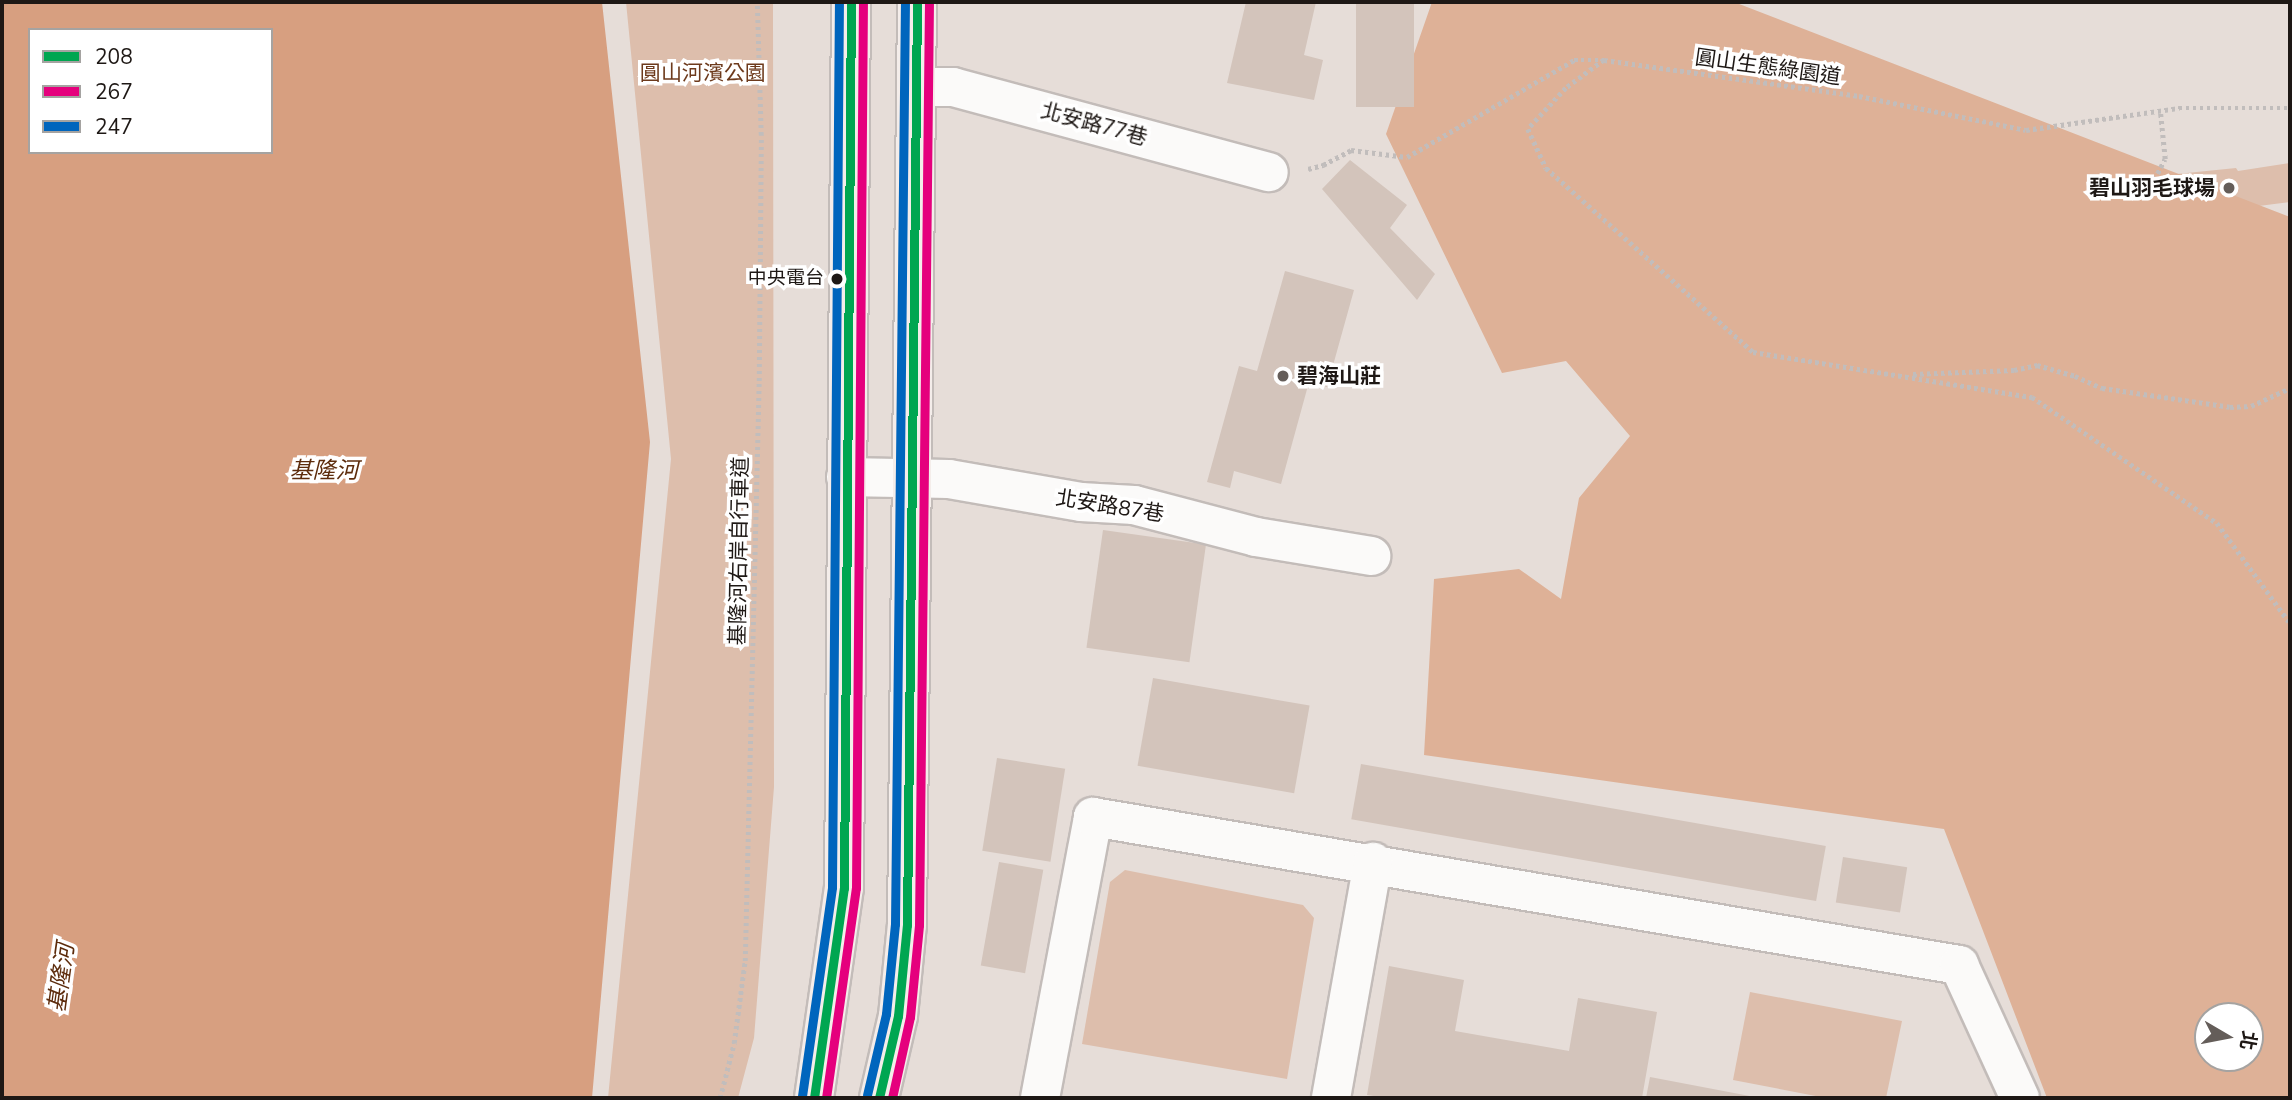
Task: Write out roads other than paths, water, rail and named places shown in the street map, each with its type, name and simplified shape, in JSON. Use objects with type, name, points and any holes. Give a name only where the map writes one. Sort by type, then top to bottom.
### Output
[{"type":"main road","points":[[814,1098],[844,888],[851,2]]},
{"type":"main road","points":[[879,1098],[898,1016],[907,925],[917,2]]},
{"type":"lane","name":"北安路77巷","points":[[918,87],[953,87],[1269,172]]},
{"type":"lane","name":"北安路87巷","points":[[846,477],[948,479],[1081,502],[1134,505],[1256,537],[1371,556]]},
{"type":"lane","points":[[1040,1098],[1093,817],[1373,862],[1959,965],[2020,1098]]},
{"type":"lane","points":[[1331,1098],[1373,862]]},
{"type":"water","name":"基隆河","points":[[2,2],[602,2],[650,442],[592,1098],[2,1098]]},
{"type":"place","name":"碧山羽毛球場","points":[[2229,188]]},
{"type":"place","name":"中央電台","points":[[837,279]]},
{"type":"place","name":"碧海山莊","points":[[1283,376]]},
{"type":"park label","name":"圓山河濱公園","points":[[703,73]]}]
